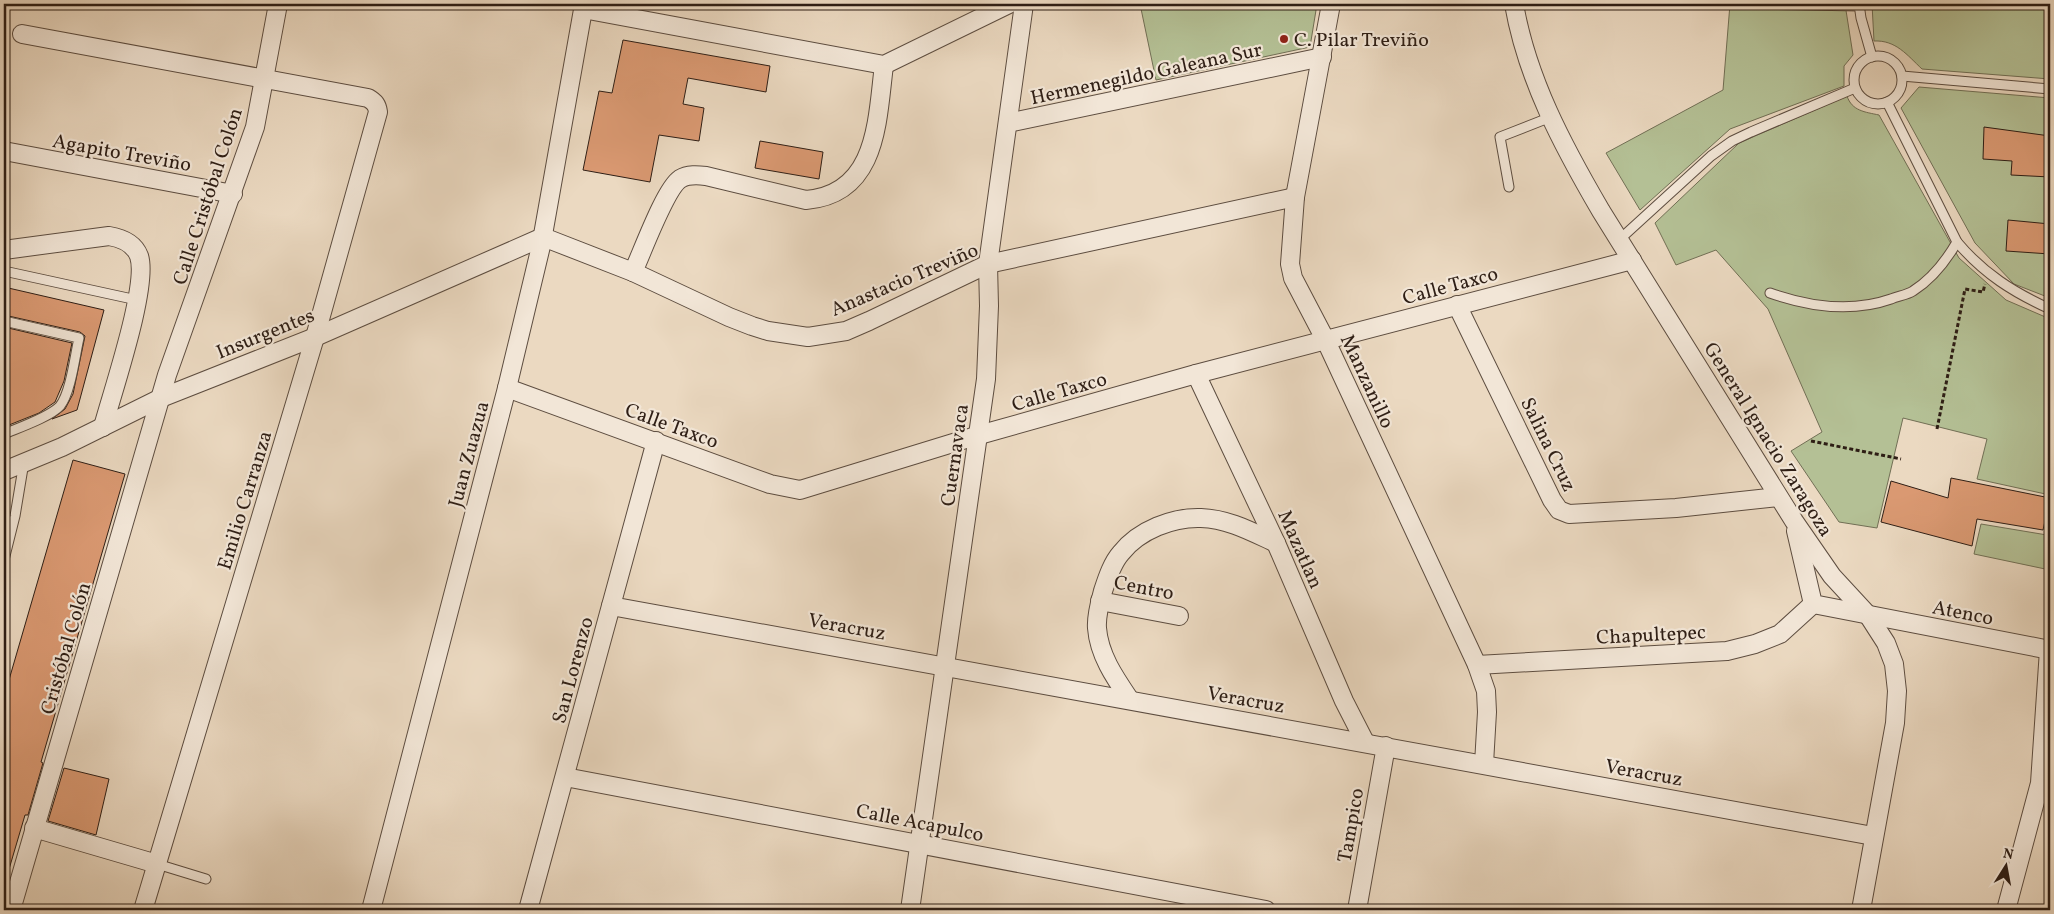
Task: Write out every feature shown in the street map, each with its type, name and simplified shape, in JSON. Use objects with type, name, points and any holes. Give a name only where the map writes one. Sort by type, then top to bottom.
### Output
[{"type":"street","name":"Calle Cristóbal Colón","points":[[161,398],[255,127],[278,4]]},
{"type":"street","points":[[584,7],[884,65],[1009,4]]},
{"type":"street","name":"Cuernavaca","points":[[910,910],[979,435],[989,348],[988,264],[1024,4]]},
{"type":"street","name":"Manzanillo","points":[[1331,4],[1295,197],[1290,264],[1293,278],[1326,341],[1477,665],[1486,691],[1487,712],[1484,764]]},
{"type":"street","name":"General Ignacio Zaragoza","points":[[1514,4],[1531,71],[1551,117],[1580,175],[1778,497],[1832,576],[1868,615],[1886,643],[1894,664],[1897,691],[1895,723],[1861,910]]},
{"type":"street","name":"Juan Zuazua","points":[[371,910],[507,388],[543,237],[584,7]]},
{"type":"street","points":[[22,34],[264,78]]},
{"type":"street","name":"Hermenegildo Galeana Sur","points":[[1008,124],[1322,57]]},
{"type":"street","points":[[633,272],[668,195],[682,178],[697,175],[706,176],[806,200],[820,199],[846,186],[861,170],[870,152],[877,122],[884,65]]},
{"type":"street","name":"Emilio Carranza","points":[[143,910],[315,337],[378,112],[374,102],[368,98],[264,78]]},
{"type":"street","name":"Agapito Treviño","points":[[4,151],[233,194]]},
{"type":"street","name":"Anastacio Treviño","points":[[543,237],[633,272],[752,326],[776,333],[808,337],[846,331],[988,264],[1295,197]]},
{"type":"street","points":[[4,250],[97,236],[119,238],[130,244],[138,254],[141,263],[137,300],[103,427]]},
{"type":"street","name":"Insurgentes","points":[[4,471],[62,447],[161,398],[315,337],[543,237]]},
{"type":"street","name":"Calle Taxco","points":[[507,388],[770,484],[800,490],[979,435],[1196,374],[1632,260]]},
{"type":"street","name":"Salina Cruz","points":[[1457,305],[1552,500],[1559,510],[1569,514],[1676,508],[1778,497]]},
{"type":"street","name":"Mazatlan","points":[[1196,374],[1276,543],[1344,701],[1365,742]]},
{"type":"street","name":"Cristóbal Colón","points":[[10,910],[161,398]]},
{"type":"street","name":"San Lorenzo","points":[[528,910],[656,441]]},
{"type":"street","points":[[1130,700],[1102,653],[1096,627],[1100,601],[1107,578],[1120,553],[1147,531],[1176,519],[1202,518],[1228,521],[1276,543]]},
{"type":"street","points":[[1794,521],[1813,604],[1868,615]]},
{"type":"street","name":"Centro","points":[[1100,601],[1179,616]]},
{"type":"street","name":"Chapultepec","points":[[1477,665],[1727,651],[1755,644],[1780,634],[1813,604]]},
{"type":"street","name":"Veracruz","points":[[611,606],[1873,836]]},
{"type":"street","name":"Atenco","points":[[1868,615],[2050,650]]},
{"type":"street","points":[[2006,910],[2045,784],[2050,650]]},
{"type":"street","name":"Tampico","points":[[1357,910],[1386,746]]},
{"type":"street","name":"Calle Acapulco","points":[[565,777],[1266,910]]},
{"type":"street","points":[[34,828],[157,864]]},
{"type":"lane","points":[[1750,4],[1859,5],[1872,57]]},
{"type":"lane","points":[[1872,57],[1888,58],[1900,68],[1902,76],[1899,92],[1887,102],[1872,103],[1859,94],[1855,88],[1855,72],[1864,60],[1872,57]]},
{"type":"lane","points":[[1902,76],[2050,89]]},
{"type":"lane","points":[[1619,240],[1711,156],[1732,141],[1855,88]]},
{"type":"lane","points":[[1887,102],[1957,242],[1971,258],[2010,290],[2050,309]]},
{"type":"lane","points":[[1509,187],[1500,137],[1551,117]]},
{"type":"lane","points":[[1770,293],[1797,302],[1834,308],[1873,305],[1913,291],[1936,272],[1957,242]]},
{"type":"lane","points":[[4,271],[137,300]]},
{"type":"lane","points":[[4,321],[79,338],[67,390],[60,406],[38,419],[4,434]]},
{"type":"lane","points":[[4,560],[24,462]]},
{"type":"lane","points":[[157,864],[206,879]]},
{"type":"path","points":[[1937,429],[1964,289],[1983,292],[1987,271]]},
{"type":"path","points":[[1811,442],[1901,459]]},
{"type":"green space","points":[[1140,4],[1317,4],[1310,47],[1156,80]]},
{"type":"green space","points":[[1730,4],[1845,4],[1853,55],[1844,66],[1844,86],[1730,129],[1640,210],[1606,153],[1723,90]]},
{"type":"green space","points":[[1872,4],[2050,4],[2050,79],[1922,69],[1901,49],[1889,43],[1874,41]]},
{"type":"green space","points":[[1919,87],[2050,98],[2050,298],[2014,284],[1975,243],[1901,108]]},
{"type":"green space","points":[[1847,96],[1856,108],[1879,115],[1959,258],[2006,300],[2050,319],[2050,495],[1977,479],[1987,439],[1903,418],[1877,528],[1839,522],[1791,451],[1822,432],[1768,309],[1716,250],[1676,265],[1655,223],[1739,143]]},
{"type":"green space","points":[[2050,520],[2050,570],[1974,554],[1981,524],[2047,535]]},
{"type":"building","points":[[623,40],[770,66],[766,92],[688,78],[683,104],[704,108],[699,141],[659,135],[650,182],[583,170],[599,91],[612,93]]},
{"type":"building","points":[[1984,127],[2050,136],[2050,177],[2011,175],[2012,161],[1983,159]]},
{"type":"building","points":[[760,141],[823,152],[819,179],[755,168]]},
{"type":"building","points":[[2008,220],[2050,224],[2050,254],[2006,251]]},
{"type":"building","points":[[4,287],[104,310],[77,410],[52,419],[65,409],[73,394],[85,336],[80,332],[4,315]]},
{"type":"building","points":[[4,327],[72,343],[64,381],[55,402],[39,413],[4,427]]},
{"type":"building","points":[[73,460],[125,474],[41,762],[43,763],[28,815],[25,815],[7,876],[4,875],[4,697]]},
{"type":"building","points":[[1951,478],[2050,498],[2043,530],[1977,519],[1972,546],[1881,522],[1891,481],[1948,498]]},
{"type":"building","points":[[64,768],[109,779],[96,835],[48,821]]},
{"type":"place","name":"C. Pilar Treviño","points":[[1284,39]]}]
